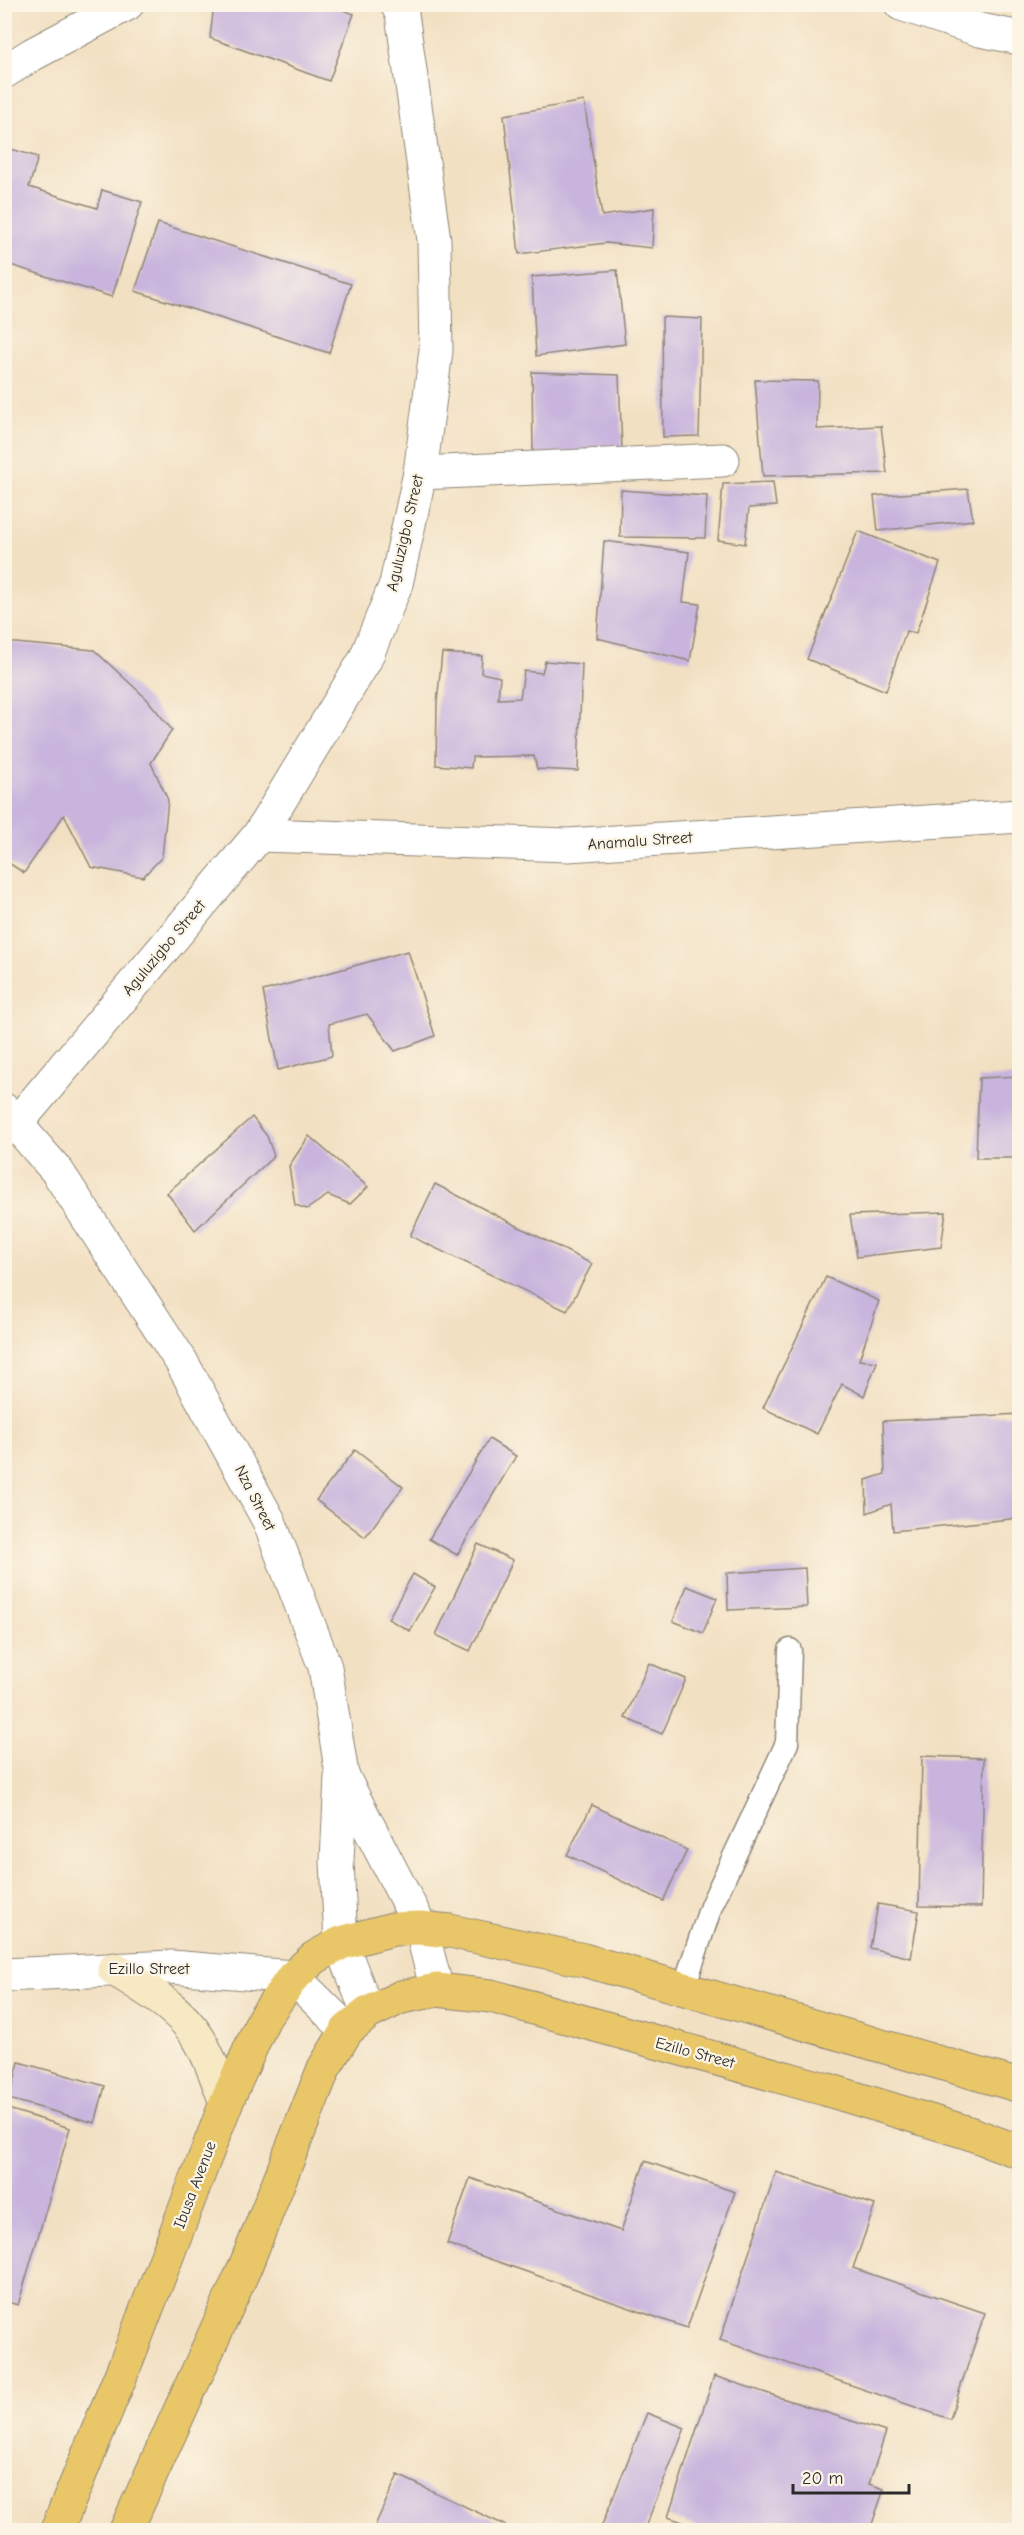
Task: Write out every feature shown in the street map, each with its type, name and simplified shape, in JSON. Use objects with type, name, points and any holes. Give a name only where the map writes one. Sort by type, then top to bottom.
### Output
[{"type":"main road","points":[[421,1928],[450,1931],[584,1960],[1020,2086]]},
{"type":"main road","name":"Ibusa Avenue","points":[[57,2530],[125,2365],[226,2103],[264,2018],[293,1977],[314,1958],[341,1943],[393,1929],[421,1928]]},
{"type":"main road","points":[[114,1969],[155,1995],[185,2022],[199,2039],[226,2103]]},
{"type":"main road","name":"Ezillo Street","points":[[358,2021],[401,1997],[437,1990],[491,1996],[802,2082],[969,2133],[1020,2152]]},
{"type":"main road","points":[[126,2530],[245,2266],[324,2068],[358,2021]]},
{"type":"street","points":[[4,72],[127,4]]},
{"type":"street","name":"Aguluzigbo Street","points":[[10,1117],[260,835],[365,660],[396,584],[420,473],[436,351],[434,240],[402,14],[397,4]]},
{"type":"street","points":[[901,4],[980,30],[1020,38]]},
{"type":"street","points":[[420,473],[723,460]]},
{"type":"street","name":"Anamalu Street","points":[[260,835],[568,845],[1015,808]]},
{"type":"street","name":"Nza Street","points":[[10,1117],[57,1170],[181,1361],[269,1521],[325,1667],[342,1775],[421,1928],[437,1990]]},
{"type":"street","points":[[342,1775],[337,1861],[341,1943],[358,2021]]},
{"type":"street","name":"Ezillo Street","points":[[4,1975],[171,1967],[293,1977]]},
{"type":"street","points":[[293,1977],[358,2021]]},
{"type":"lane","points":[[684,1988],[711,1906],[788,1743],[790,1650]]},
{"type":"building","points":[[214,4],[326,4],[354,14],[329,81],[210,38]]},
{"type":"building","points":[[584,101],[602,216],[654,208],[652,248],[606,243],[519,254],[504,115]]},
{"type":"building","points":[[4,147],[38,157],[29,187],[97,208],[102,190],[142,202],[112,297],[4,263]]},
{"type":"building","points":[[158,223],[351,284],[329,353],[135,291]]},
{"type":"building","points":[[617,270],[625,344],[536,356],[532,277]]},
{"type":"building","points":[[662,317],[702,319],[699,436],[663,437]]},
{"type":"building","points":[[532,372],[619,375],[622,449],[533,456]]},
{"type":"building","points":[[755,380],[818,381],[817,429],[881,426],[887,473],[763,476]]},
{"type":"building","points":[[773,482],[776,506],[749,508],[745,544],[718,540],[723,484]]},
{"type":"building","points":[[968,489],[973,520],[878,531],[874,496]]},
{"type":"building","points":[[621,490],[707,496],[705,538],[620,537]]},
{"type":"building","points":[[858,531],[940,563],[916,633],[906,631],[886,691],[807,659]]},
{"type":"building","points":[[604,541],[689,552],[683,602],[700,604],[690,661],[597,638]]},
{"type":"building","points":[[4,642],[94,650],[147,699],[172,730],[151,763],[168,800],[162,857],[143,877],[91,867],[64,815],[24,873],[4,860]]},
{"type":"building","points":[[442,653],[482,656],[481,673],[500,677],[498,699],[520,698],[524,671],[542,673],[545,661],[582,664],[578,771],[537,769],[534,756],[472,757],[471,768],[436,765],[437,703]]},
{"type":"building","points":[[408,951],[435,1036],[395,1051],[367,1014],[329,1024],[332,1056],[278,1070],[263,991]]},
{"type":"building","points":[[1020,1076],[1020,1158],[976,1158],[979,1078]]},
{"type":"building","points":[[252,1117],[267,1136],[274,1156],[195,1230],[167,1193]]},
{"type":"building","points":[[309,1136],[368,1187],[350,1204],[328,1195],[307,1209],[295,1205],[289,1166]]},
{"type":"building","points":[[435,1184],[592,1264],[567,1311],[410,1236]]},
{"type":"building","points":[[946,1212],[941,1247],[857,1257],[850,1215]]},
{"type":"building","points":[[826,1277],[879,1301],[859,1360],[877,1362],[864,1396],[842,1384],[817,1434],[763,1408]]},
{"type":"building","points":[[1020,1414],[1020,1518],[893,1531],[891,1504],[867,1513],[866,1480],[885,1474],[883,1421]]},
{"type":"building","points":[[489,1439],[516,1456],[457,1555],[429,1539]]},
{"type":"building","points":[[355,1450],[403,1487],[365,1537],[316,1500]]},
{"type":"building","points":[[478,1544],[513,1560],[470,1651],[436,1635]]},
{"type":"building","points":[[1013,1564],[1020,1564],[1020,1624],[1016,1624]]},
{"type":"building","points":[[805,1568],[807,1607],[728,1610],[727,1573]]},
{"type":"building","points":[[413,1574],[435,1587],[410,1631],[388,1619]]},
{"type":"building","points":[[687,1586],[717,1598],[703,1633],[673,1621]]},
{"type":"building","points":[[649,1663],[686,1679],[662,1734],[625,1718]]},
{"type":"building","points":[[922,1756],[984,1758],[981,1907],[919,1906]]},
{"type":"building","points":[[592,1805],[687,1850],[663,1901],[567,1855]]},
{"type":"building","points":[[878,1904],[919,1911],[911,1958],[870,1948]]},
{"type":"building","points":[[19,2062],[105,2086],[95,2123],[9,2099]]},
{"type":"building","points":[[8,2109],[70,2128],[18,2305],[4,2301],[4,2120]]},
{"type":"building","points":[[645,2161],[735,2192],[687,2328],[447,2244],[470,2178],[621,2231]]},
{"type":"building","points":[[776,2172],[875,2205],[853,2268],[985,2313],[950,2419],[720,2340]]},
{"type":"building","points":[[714,2376],[886,2432],[869,2484],[884,2489],[870,2530],[696,2530],[697,2527],[668,2517]]},
{"type":"building","points":[[647,2413],[685,2428],[644,2530],[600,2530]]},
{"type":"building","points":[[398,2475],[511,2528],[510,2530],[373,2530]]}]
